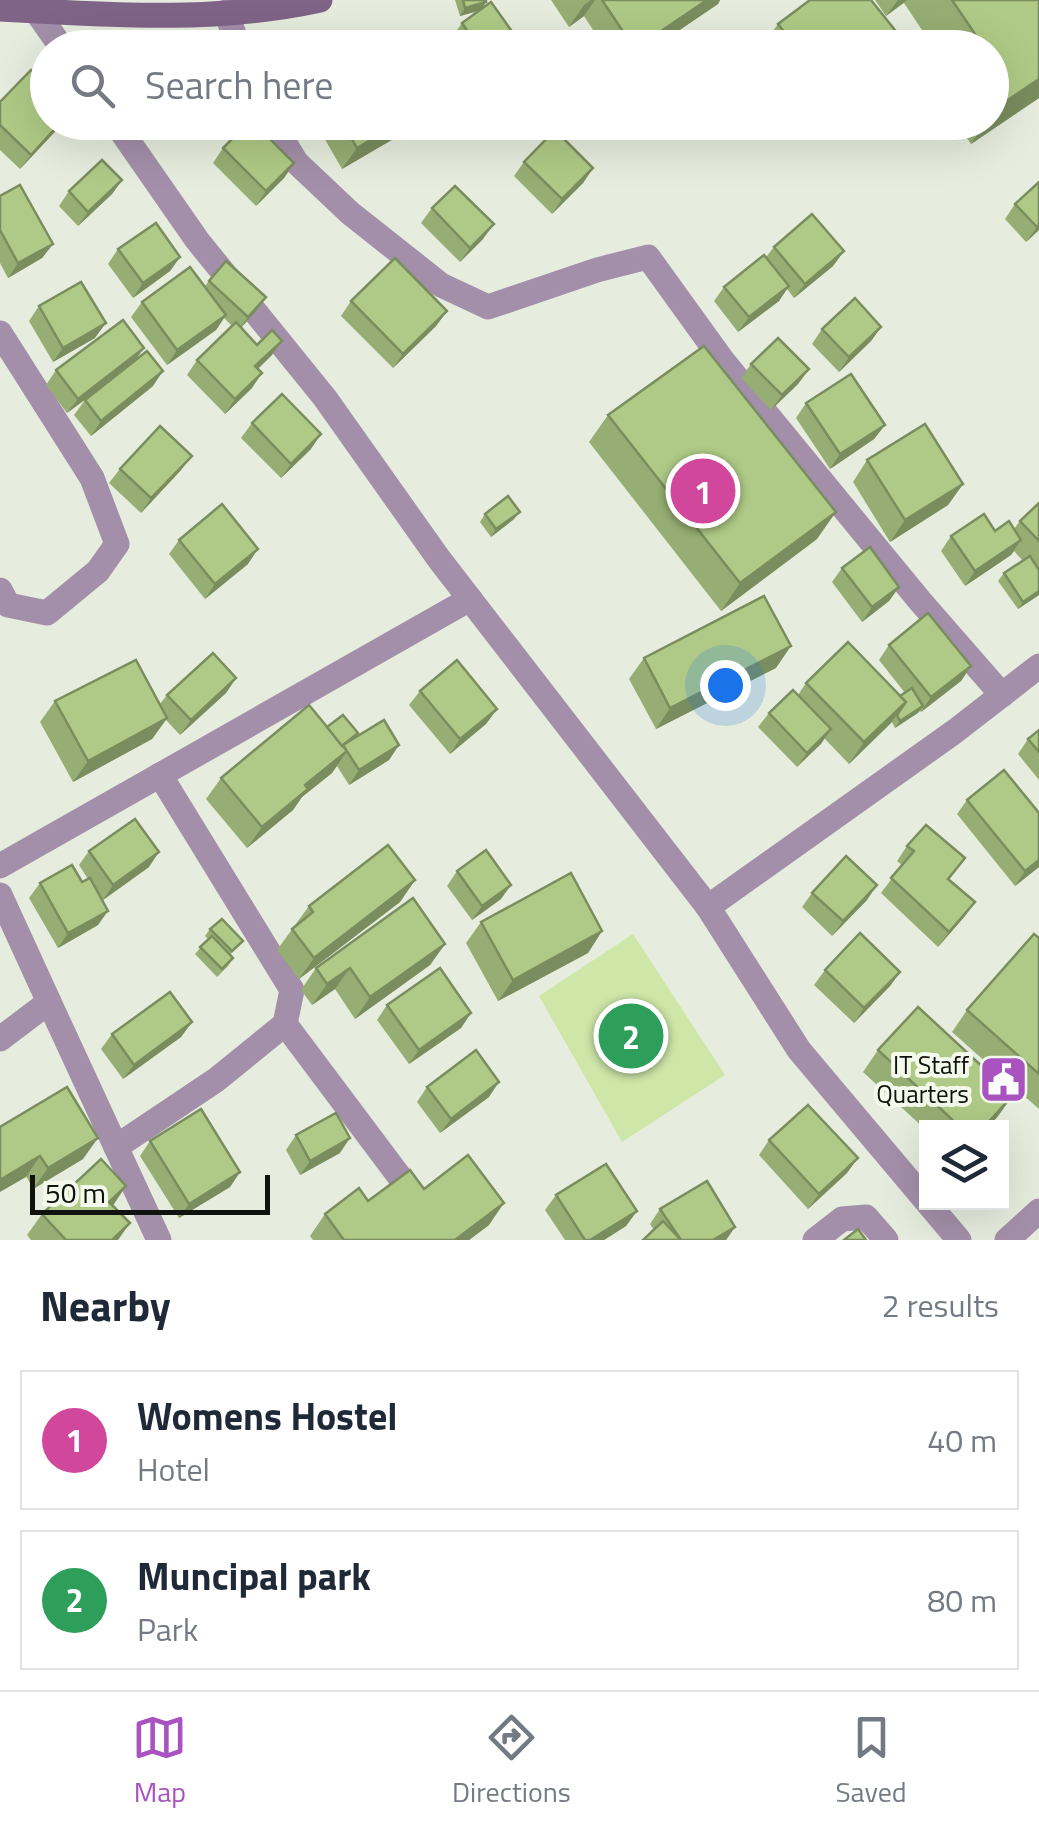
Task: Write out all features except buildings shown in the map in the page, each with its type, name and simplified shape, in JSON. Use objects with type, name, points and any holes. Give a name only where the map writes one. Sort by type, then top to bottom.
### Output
[{"type":"main road","points":[[0,9],[150,17],[288,7],[320,0]]},
{"type":"street","points":[[36,11],[49,30]]},
{"type":"street","points":[[226,12],[232,30]]},
{"type":"street","points":[[128,140],[197,240],[325,398],[470,599],[708,907],[800,1050],[958,1240]]},
{"type":"street","points":[[283,140],[296,162],[402,258],[441,285],[488,307],[648,257],[723,361],[1002,695]]},
{"type":"street","points":[[0,333],[92,478],[117,544],[98,571],[46,613],[8,605],[0,590]]},
{"type":"street","points":[[0,866],[470,599]]},
{"type":"street","points":[[708,907],[1039,666]]},
{"type":"street","points":[[116,1147],[216,1080],[285,1024],[292,990],[160,775]]},
{"type":"street","points":[[0,896],[159,1240]]},
{"type":"street","points":[[0,1038],[49,1002]]},
{"type":"street","points":[[285,1024],[405,1184]]},
{"type":"street","points":[[1007,1240],[1039,1212]]},
{"type":"street","points":[[815,1240],[842,1219],[866,1217],[886,1240]]},
{"type":"green space","points":[[633,934],[725,1075],[622,1142],[539,996]]},
{"type":"place","name":"Womens Hostel","points":[[703,491]]},
{"type":"place","name":"Muncipal park","points":[[631,1036]]},
{"type":"place","name":"IT Staff Quarters","points":[[1004,1079]]}]
